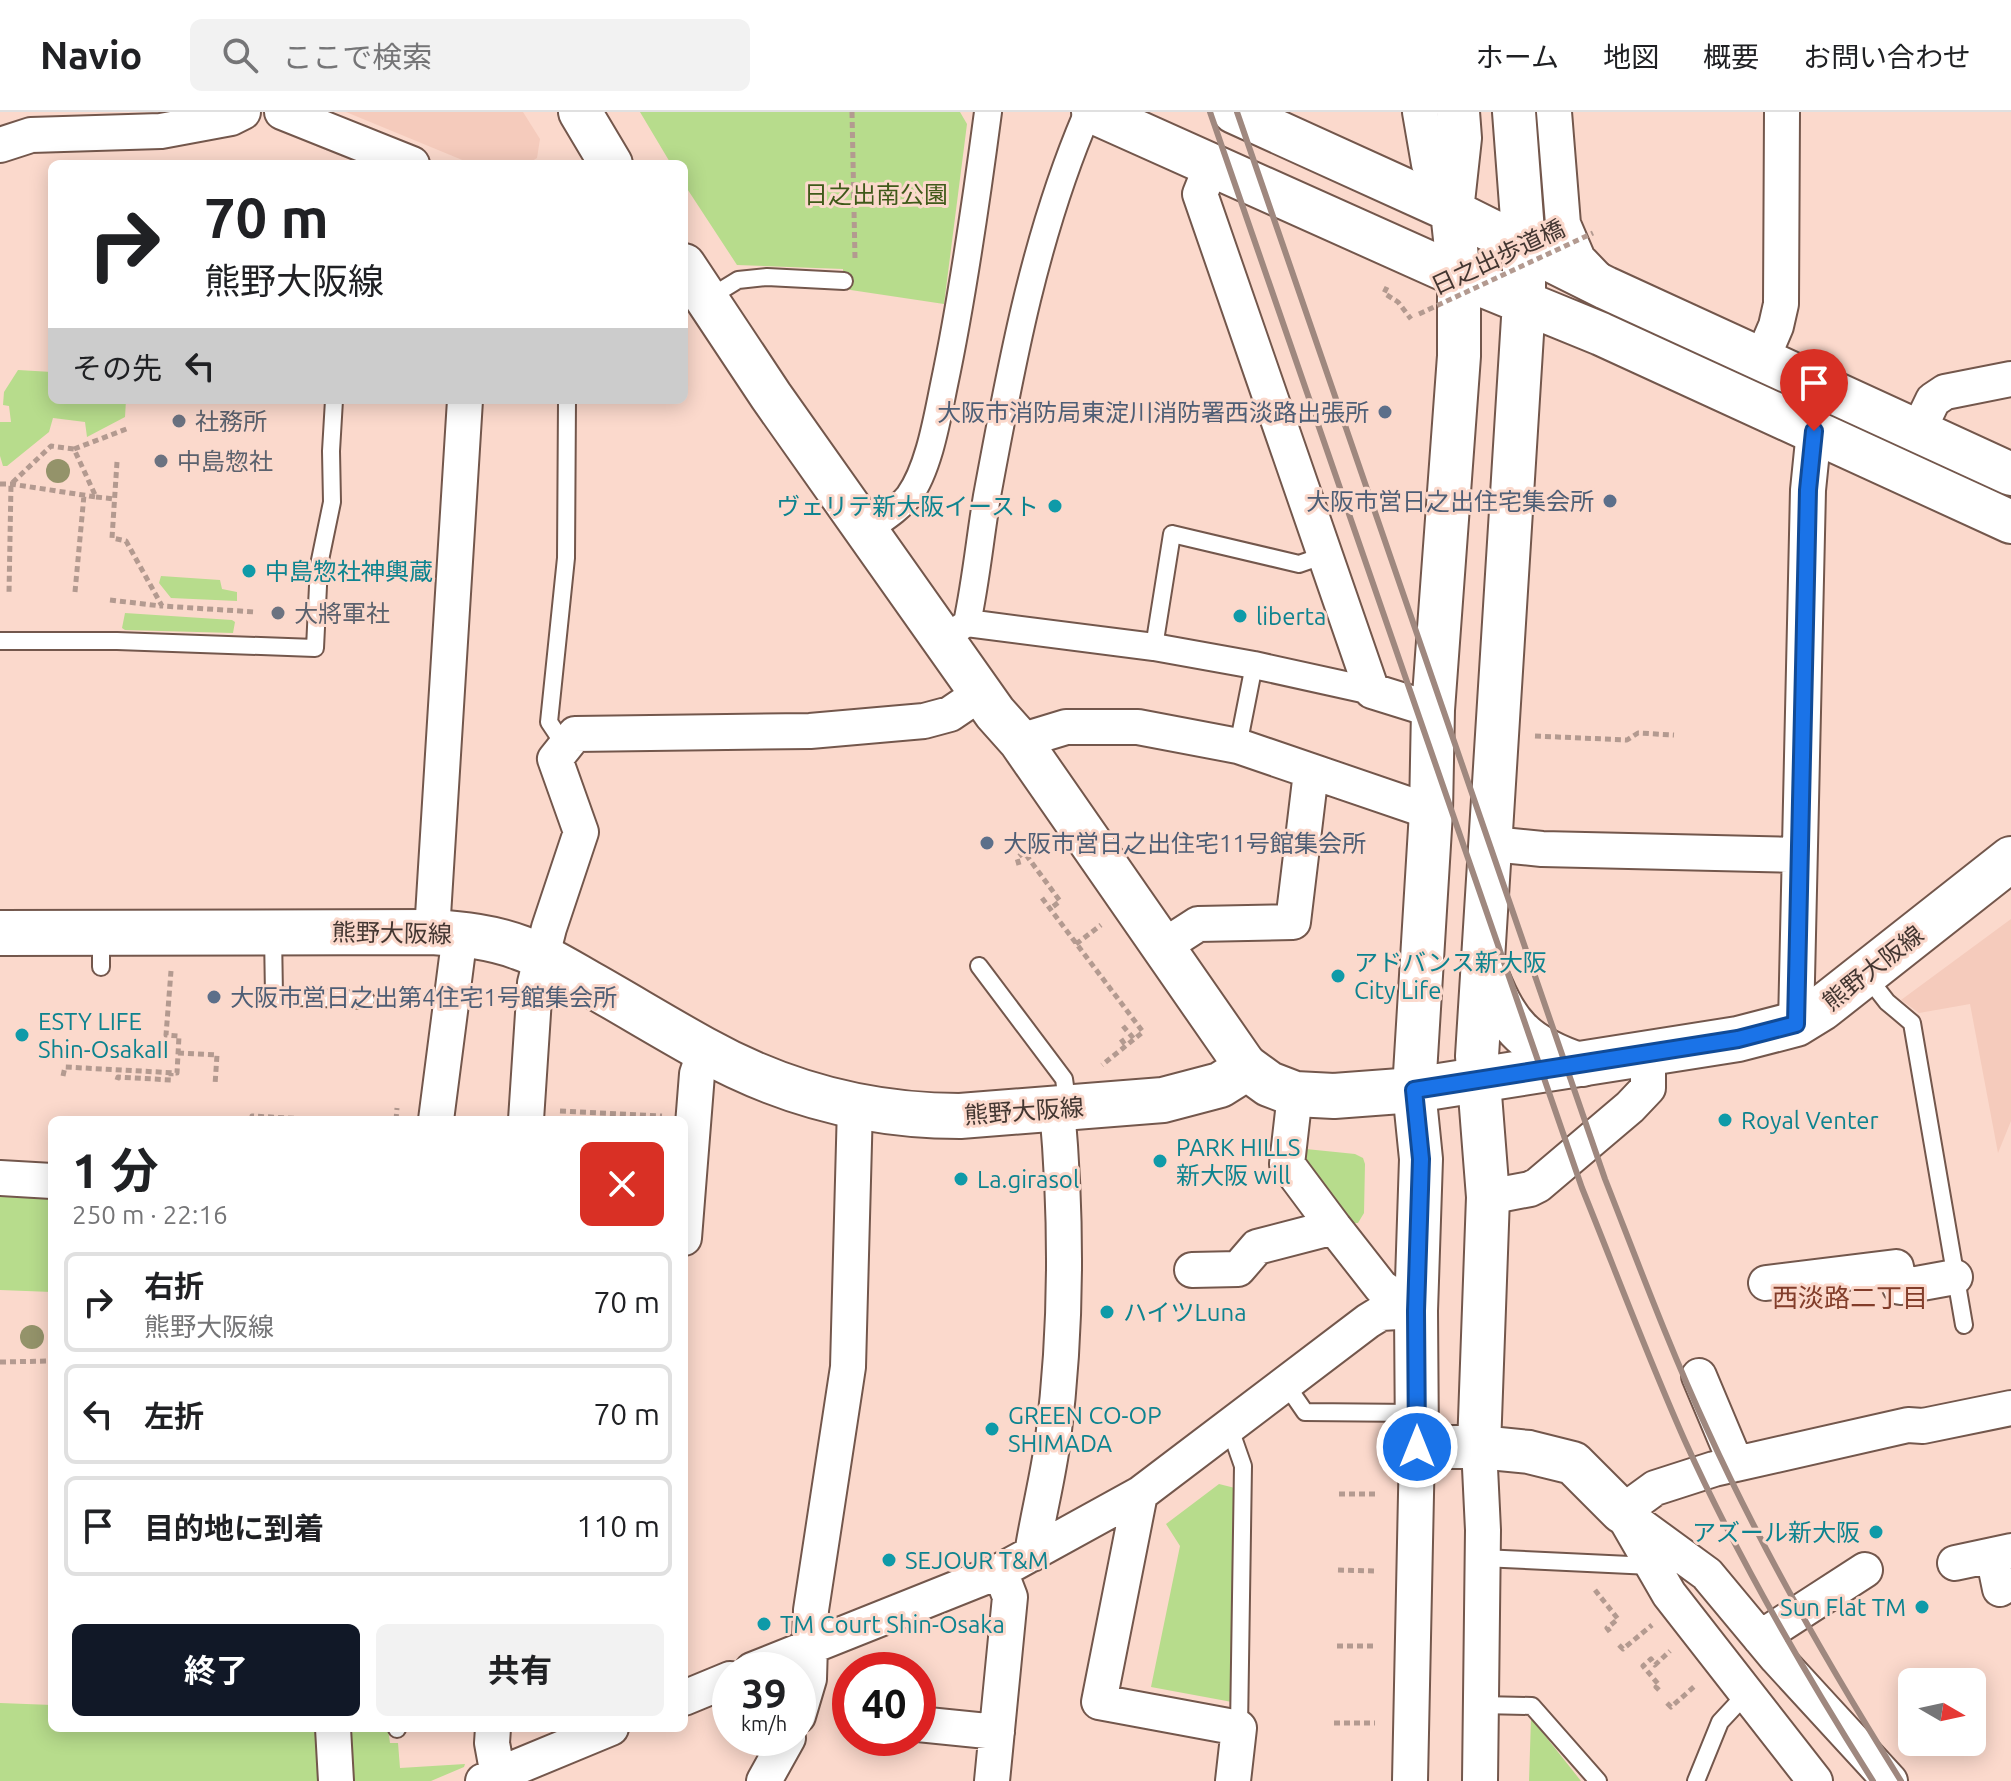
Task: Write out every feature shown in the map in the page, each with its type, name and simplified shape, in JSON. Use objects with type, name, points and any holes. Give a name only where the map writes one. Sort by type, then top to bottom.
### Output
[{"type":"main road","name":"熊野大阪線","points":[[0,933],[101,950],[273,933],[446,933],[501,941],[542,956],[705,1050],[773,1083],[855,1106],[933,1116],[1008,1114],[1061,1096],[1163,1100],[1189,1095],[1220,1085],[1247,1068],[1269,1084],[1295,1094],[1334,1096],[1414,1090],[1738,1039],[1796,1024],[1822,1008],[2005,871]]},
{"type":"street","points":[[0,145],[31,135],[161,131],[231,118],[243,112]]},
{"type":"street","points":[[282,112],[402,160]]},
{"type":"street","points":[[580,112],[604,160]]},
{"type":"street","points":[[866,531],[909,496],[936,425],[956,331],[988,112]]},
{"type":"street","points":[[955,631],[987,496],[1036,258],[1072,149],[1090,112],[1459,276],[1601,334],[2011,522]]},
{"type":"street","points":[[1234,112],[1524,245],[1606,288],[2011,474]]},
{"type":"street","points":[[1420,112],[1429,164],[1452,211]]},
{"type":"street","points":[[1410,1781],[1421,1159],[1414,1090],[1431,812],[1433,710],[1459,356],[1459,276],[1452,211],[1460,138],[1458,112]]},
{"type":"street","points":[[1480,1781],[1483,1530],[1479,1447],[1488,1197],[1477,1056],[1524,302],[1524,245],[1514,112]]},
{"type":"street","points":[[1554,112],[1563,224],[1578,259],[1606,288]]},
{"type":"street","points":[[1762,359],[1776,326],[1781,304],[1782,112]]},
{"type":"street","points":[[1212,164],[1200,194],[1372,691]]},
{"type":"street","points":[[688,271],[866,531],[955,631],[981,693],[1020,741],[1247,1068]]},
{"type":"street","points":[[1918,431],[1933,400],[1945,392],[2011,379]]},
{"type":"street","points":[[436,1116],[446,933],[465,404]]},
{"type":"street","points":[[1796,1024],[1808,490],[1814,431]]},
{"type":"street","points":[[955,631],[1154,647],[1372,691],[1433,710]]},
{"type":"street","points":[[526,1114],[535,983],[581,832],[555,759],[575,734],[810,731],[924,721],[950,714],[981,693]]},
{"type":"street","points":[[1020,741],[1066,727],[1138,727],[1238,746],[1431,812]]},
{"type":"street","points":[[1164,946],[1198,924],[1293,922],[1311,772]]},
{"type":"street","points":[[1492,844],[1542,849],[1798,855]]},
{"type":"street","points":[[1482,964],[1495,997],[1514,1027],[1531,1043],[1582,1065]]},
{"type":"street","points":[[688,1151],[697,1074],[705,1050]]},
{"type":"street","points":[[1488,1197],[1538,1185],[1630,1107],[1648,1088],[1648,1055]]},
{"type":"street","points":[[1295,1094],[1287,1164],[1381,1287],[1416,1311]]},
{"type":"street","points":[[1032,1554],[1051,1450],[1062,1330],[1065,1251],[1061,1096]]},
{"type":"street","points":[[810,1652],[811,1610],[848,1367],[855,1106]]},
{"type":"street","points":[[0,1178],[48,1181]]},
{"type":"street","points":[[1192,1270],[1238,1269],[1257,1247],[1334,1227]]},
{"type":"street","points":[[1766,1283],[1896,1267],[1900,1287],[1955,1277]]},
{"type":"street","points":[[796,1652],[1000,1571],[1032,1554],[1140,1494],[1368,1321],[1381,1313],[1416,1311]]},
{"type":"street","points":[[1699,1376],[1736,1464]]},
{"type":"street","points":[[1622,1512],[1655,1488],[1736,1464],[1908,1425],[1923,1426],[2011,1408]]},
{"type":"street","points":[[1416,1430],[1479,1447],[1529,1452],[1573,1463],[1622,1512],[1707,1574],[1760,1638],[1890,1781]]},
{"type":"street","points":[[1140,1494],[1099,1702],[1239,1728],[1233,1781]]},
{"type":"street","points":[[1622,1512],[1669,1594],[1815,1781]]},
{"type":"street","points":[[1955,1563],[2002,1553],[2000,1589]]},
{"type":"street","points":[[1760,1638],[1865,1570]]},
{"type":"street","points":[[992,1781],[1010,1597],[1000,1571]]},
{"type":"street","points":[[688,1696],[712,1686]]},
{"type":"street","points":[[936,1726],[997,1732]]},
{"type":"street","points":[[333,1732],[336,1781]]},
{"type":"street","points":[[493,1732],[493,1779],[602,1732]]},
{"type":"street","points":[[764,1781],[778,1756]]},
{"type":"lane","points":[[707,300],[738,280],[767,277],[844,281]]},
{"type":"lane","points":[[0,641],[117,641],[315,648],[319,565],[332,502],[334,404]]},
{"type":"lane","points":[[565,746],[549,722],[566,558],[567,404]]},
{"type":"lane","points":[[1154,647],[1172,534],[1299,564],[1325,555]]},
{"type":"lane","points":[[1238,746],[1254,665]]},
{"type":"lane","points":[[273,933],[274,996],[366,1000]]},
{"type":"lane","points":[[979,966],[1061,1096]]},
{"type":"lane","points":[[1865,973],[1887,1002],[1912,1023],[1964,1325]]},
{"type":"lane","points":[[1285,1383],[1305,1412],[1416,1430]]},
{"type":"lane","points":[[1229,1426],[1243,1466],[1239,1728]]},
{"type":"lane","points":[[1482,1558],[1653,1566]]},
{"type":"lane","points":[[1696,1781],[1720,1722],[1747,1693]]},
{"type":"lane","points":[[1481,1705],[1532,1706],[1598,1781]]},
{"type":"path","points":[[844,281],[856,282],[852,112]]},
{"type":"path","name":"日之出歩道橋","points":[[1419,314],[1593,233]]},
{"type":"path","points":[[1389,296],[1411,319]]},
{"type":"path","points":[[9,593],[11,484],[51,446],[74,449],[129,428]]},
{"type":"path","points":[[74,449],[96,497]]},
{"type":"path","points":[[117,462],[112,538],[126,541],[162,606]]},
{"type":"path","points":[[0,484],[115,499]]},
{"type":"path","points":[[75,592],[84,495]]},
{"type":"path","points":[[110,600],[255,612]]},
{"type":"path","points":[[1535,736],[1627,740],[1638,733],[1674,735]]},
{"type":"path","points":[[1019,865],[1017,858],[1024,852],[1060,901],[1050,909]]},
{"type":"path","points":[[1042,898],[1143,1032],[1061,1096]]},
{"type":"path","points":[[1076,944],[1102,924]]},
{"type":"path","points":[[63,1076],[65,1067],[177,1073],[179,1036],[166,1035],[171,962]]},
{"type":"path","points":[[1123,1026],[1134,1039]]},
{"type":"path","points":[[1121,1039],[1126,1046]]},
{"type":"path","points":[[178,1053],[217,1055],[215,1085]]},
{"type":"path","points":[[117,1080],[118,1077],[171,1080],[171,1073]]},
{"type":"path","points":[[396,1116],[397,1108]]},
{"type":"path","points":[[526,1114],[605,1116]]},
{"type":"path","points":[[0,1362],[48,1361]]},
{"type":"path","points":[[1339,1494],[1378,1494]]},
{"type":"path","points":[[1571,1562],[1618,1619],[1607,1628],[1610,1632]]},
{"type":"path","points":[[1338,1570],[1377,1571]]},
{"type":"path","points":[[1619,1645],[1623,1649],[1653,1623]]},
{"type":"path","points":[[1337,1646],[1377,1646]]},
{"type":"path","points":[[1659,1690],[1656,1687],[1659,1685],[1643,1666],[1651,1659],[1655,1665],[1674,1648]]},
{"type":"path","points":[[1667,1703],[1671,1707],[1701,1681]]},
{"type":"path","points":[[1334,1723],[1375,1723]]},
{"type":"shaded area","points":[[346,112],[523,112],[540,139],[537,158],[534,160],[462,160]]},
{"type":"shaded area","points":[[2011,919],[2011,1121],[1998,1153],[1970,1004],[1919,1013],[1901,1000]]},
{"type":"green space","name":"日之出南公園","points":[[640,112],[960,112],[967,124],[944,304],[844,289],[843,269],[737,265],[688,190],[688,160],[669,160]]},
{"type":"green space","points":[[18,370],[48,372],[48,404],[126,404],[125,417],[87,437],[85,422],[53,418],[49,432],[3,466],[0,422],[11,422],[9,406],[3,405],[4,392]]},
{"type":"green space","points":[[161,576],[220,580],[222,589],[237,592],[237,601],[171,598],[159,583]]},
{"type":"green space","points":[[125,613],[235,622],[233,633],[125,630],[122,628]]},
{"type":"green space","points":[[1306,1149],[1355,1154],[1363,1158],[1364,1213],[1358,1223],[1350,1223],[1299,1152]]},
{"type":"green space","points":[[0,1192],[48,1195],[48,1292],[0,1290]]},
{"type":"green space","points":[[1219,1484],[1235,1488],[1232,1702],[1151,1687],[1180,1546],[1166,1524]]},
{"type":"green space","points":[[0,1703],[48,1705],[48,1732],[318,1732],[320,1781],[0,1781]]},
{"type":"green space","points":[[1531,1718],[1581,1781],[1529,1781]]},
{"type":"green space","points":[[388,1732],[390,1743],[398,1743],[400,1768],[465,1764],[431,1781],[346,1781],[343,1733]]},
{"type":"railway","points":[[1210,112],[1582,1188],[1632,1315],[1685,1441],[1727,1529],[1797,1657],[1873,1781]]},
{"type":"railway","points":[[1237,112],[1605,1179],[1655,1306],[1694,1400],[1751,1521],[1823,1653],[1901,1781]]},
{"type":"place","name":"大阪市消防局東淀川消防署西淡路出張所","points":[[1385,412]]},
{"type":"place","name":"社務所","points":[[179,421]]},
{"type":"place","name":"中島惣社","points":[[161,461]]},
{"type":"place","name":"大阪市営日之出住宅集会所","points":[[1610,501]]},
{"type":"place","name":"ヴェリテ新大阪イースト","points":[[1055,506]]},
{"type":"place","name":"中島惣社神輿蔵","points":[[249,571]]},
{"type":"place","name":"大將軍社","points":[[278,613]]},
{"type":"place","name":"liberta","points":[[1240,616]]},
{"type":"place","name":"大阪市営日之出住宅11号館集会所","points":[[987,843]]},
{"type":"place","name":"アドバンス新大阪 City Life","points":[[1338,976]]},
{"type":"place","name":"大阪市営日之出第4住宅1号館集会所","points":[[214,997]]},
{"type":"place","name":"ESTY LIFE Shin-OsakaII","points":[[22,1035]]},
{"type":"place","name":"Royal Venter","points":[[1725,1120]]},
{"type":"place","name":"PARK HILLS 新大阪 will","points":[[1160,1161]]},
{"type":"place","name":"La.girasol","points":[[961,1179]]},
{"type":"place","name":"ハイツLuna","points":[[1107,1312]]},
{"type":"place","name":"GREEN CO-OP SHIMADA","points":[[992,1429]]},
{"type":"place","name":"アズール新大阪","points":[[1876,1532]]},
{"type":"place","name":"SEJOUR T&M","points":[[889,1560]]},
{"type":"place","name":"Sun Flat TM","points":[[1922,1607]]},
{"type":"place","name":"TM Court Shin-Osaka","points":[[764,1624]]},
{"type":"district","name":"西淡路二丁目","points":[[1850,1297]]},
{"type":"route","points":[[1417,1447],[1416,1311],[1421,1159],[1414,1090],[1738,1039],[1796,1024],[1808,490],[1814,431]]}]
